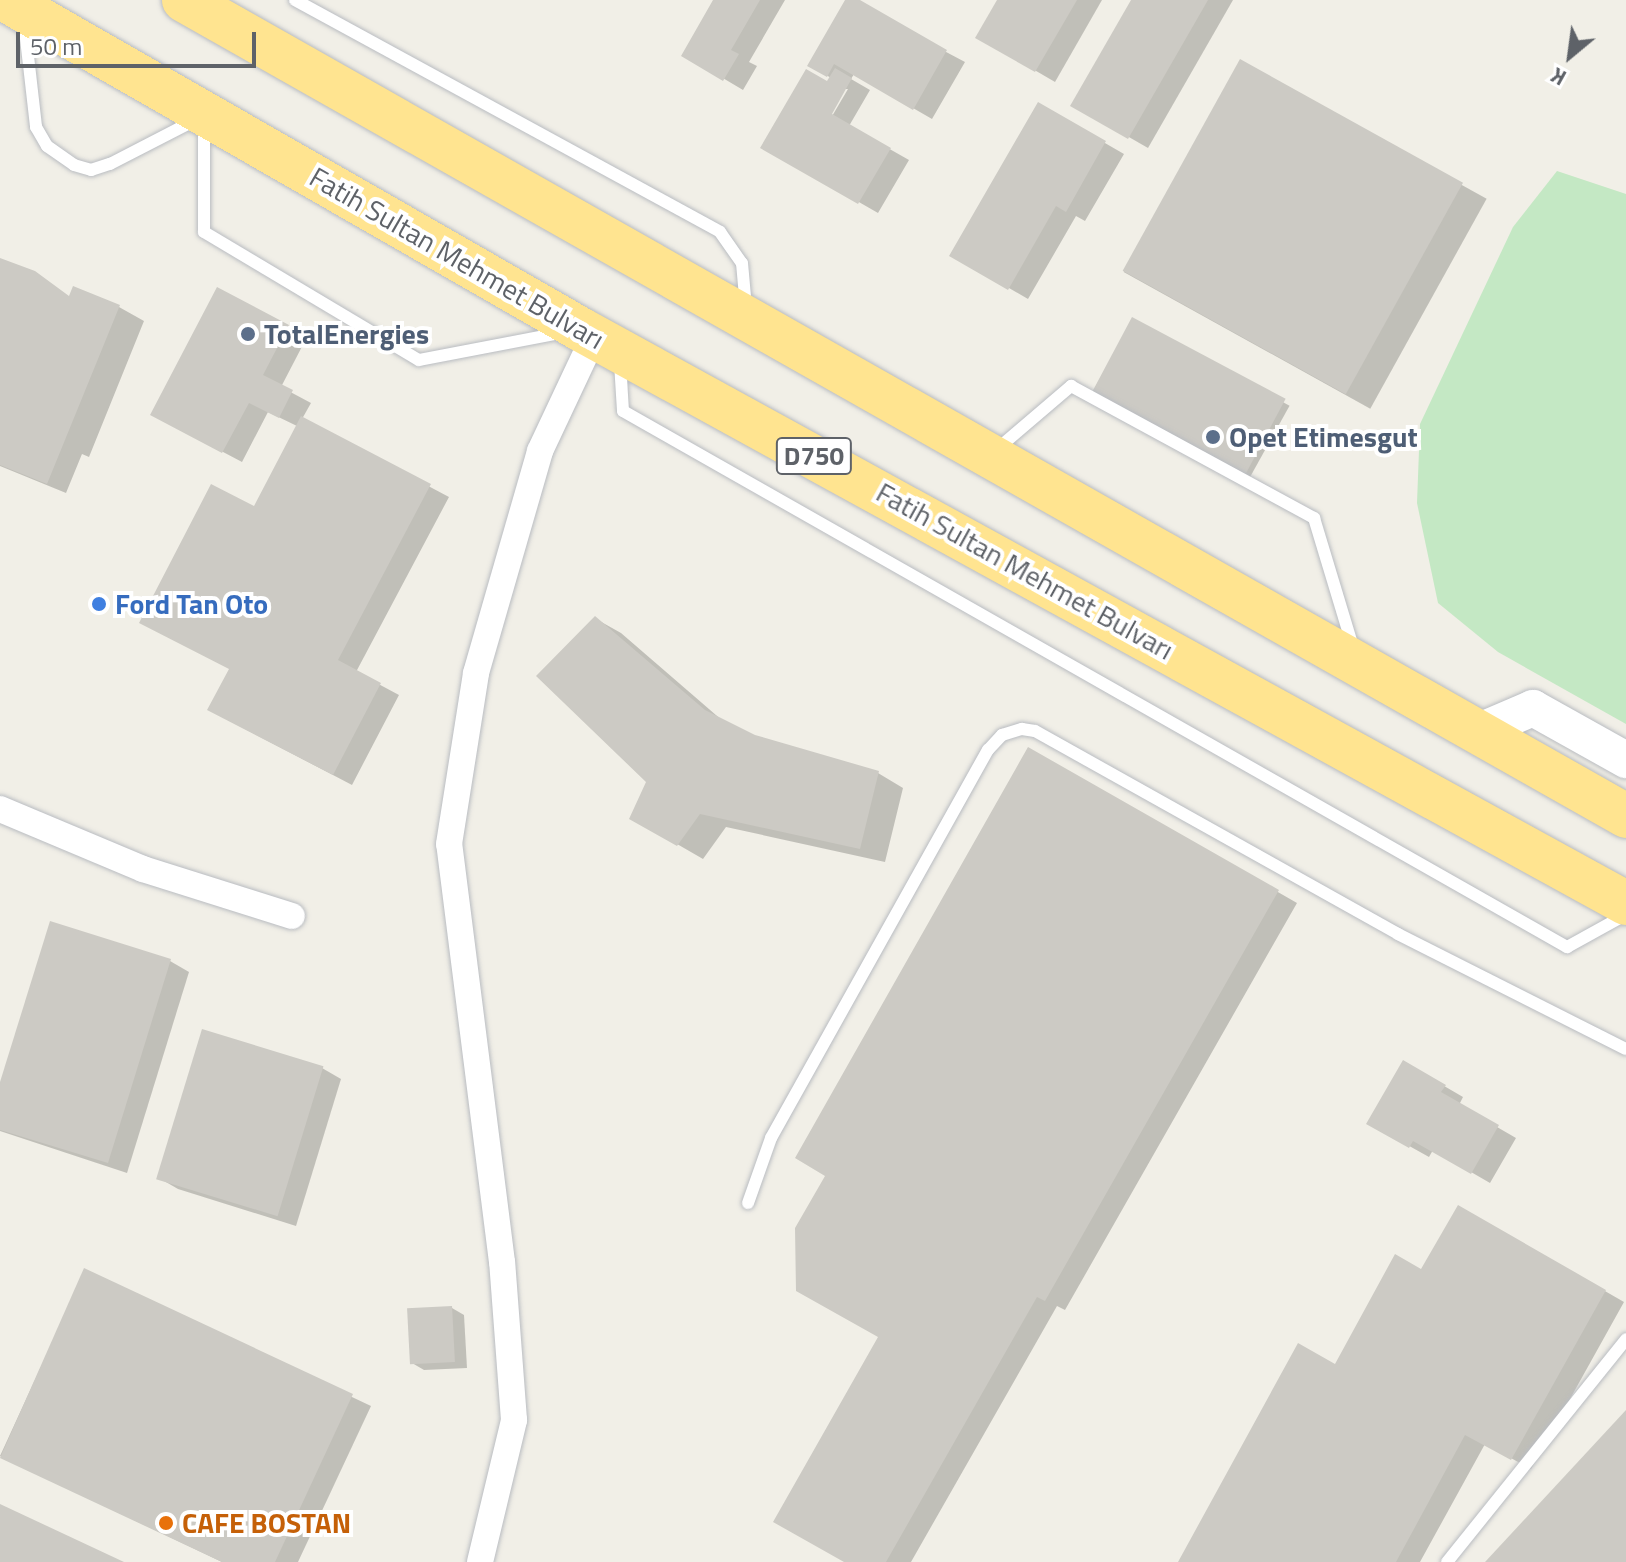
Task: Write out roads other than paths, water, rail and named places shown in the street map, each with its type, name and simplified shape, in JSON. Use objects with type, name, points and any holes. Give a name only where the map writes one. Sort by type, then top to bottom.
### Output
[{"type":"highway","points":[[184,0],[1626,816]]},
{"type":"highway","name":"Fatih Sultan Mehmet Bulvarı","points":[[15,5],[598,339],[1626,903]]},
{"type":"street","points":[[480,1562],[514,1420],[502,1262],[449,844],[480,659],[540,451],[598,339]]},
{"type":"street","points":[[1477,732],[1533,708],[1626,760]]},
{"type":"street","points":[[0,809],[143,869],[292,916]]},
{"type":"lane","points":[[295,0],[720,232],[742,263],[747,319]]},
{"type":"lane","points":[[15,5],[36,127],[47,146],[74,165],[91,170],[110,164],[204,115],[204,232],[419,360],[598,339],[623,411],[1567,947],[1626,914]]},
{"type":"lane","points":[[989,456],[1071,386],[1314,518],[1359,665]]},
{"type":"lane","points":[[748,1203],[771,1138],[988,750],[1002,735],[1022,729],[1046,737],[1398,934],[1626,1049]]},
{"type":"lane","points":[[1447,1562],[1626,1339]]},
{"type":"place","name":"TotalEnergies","points":[[248,334]]},
{"type":"place","name":"Opet Etimesgut","points":[[1213,437]]},
{"type":"place","name":"Ford Tan Oto","points":[[99,604]]},
{"type":"place","name":"CAFE BOSTAN","points":[[166,1523]]}]
